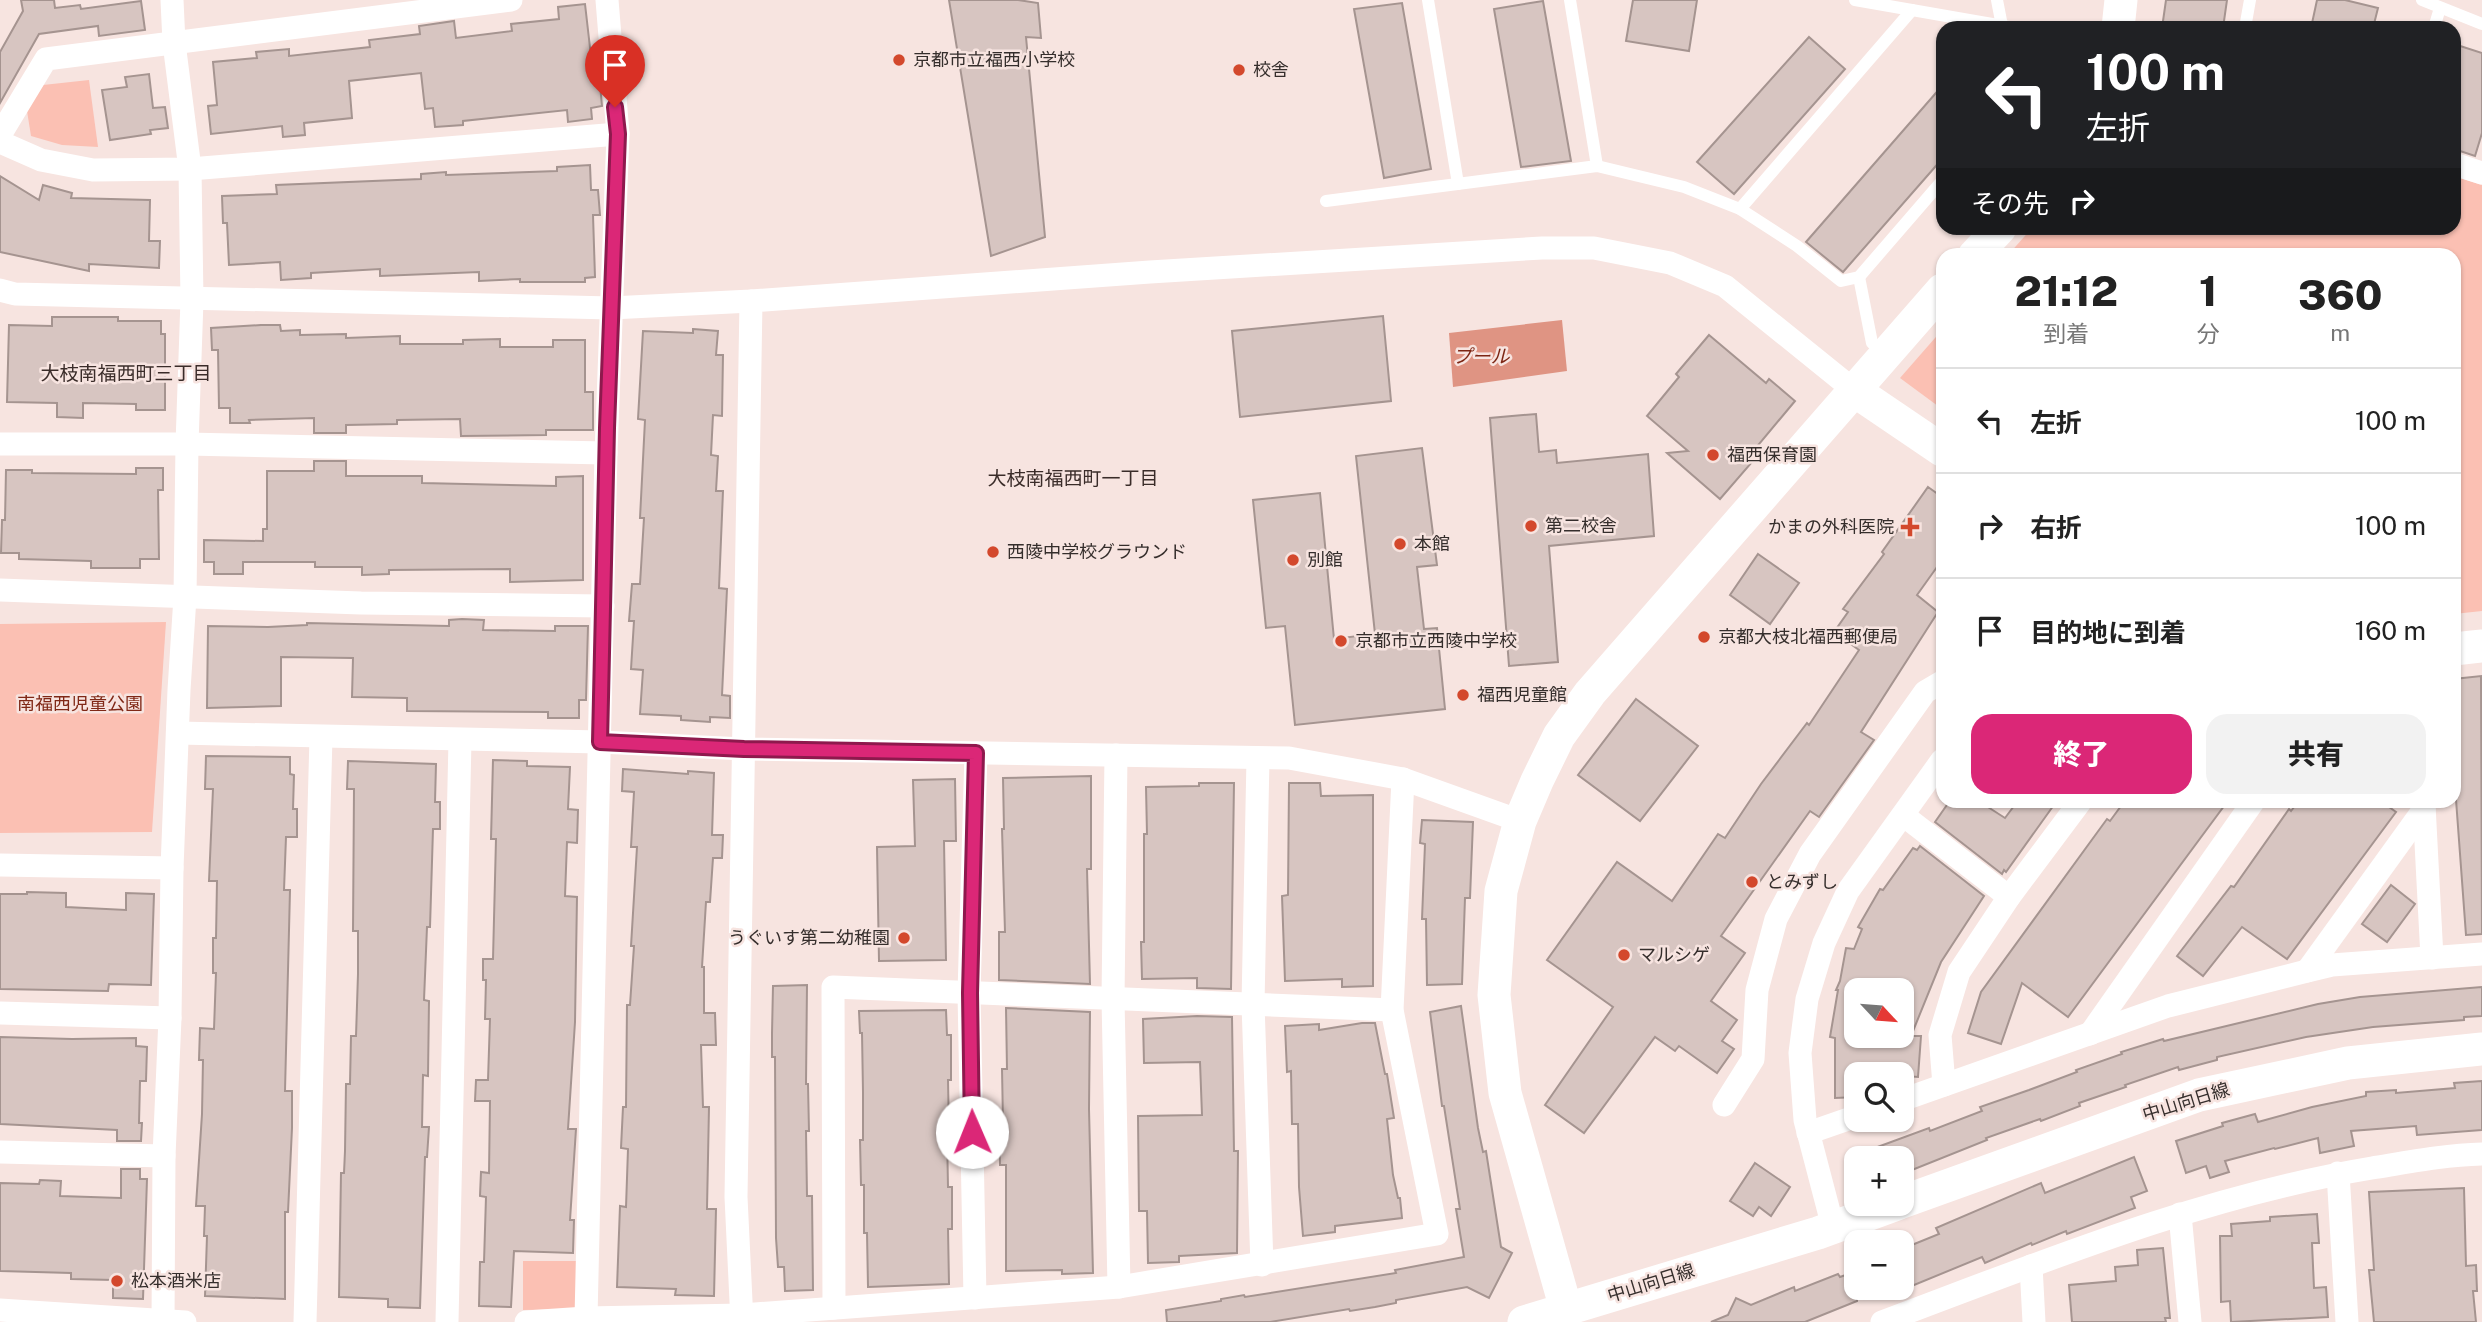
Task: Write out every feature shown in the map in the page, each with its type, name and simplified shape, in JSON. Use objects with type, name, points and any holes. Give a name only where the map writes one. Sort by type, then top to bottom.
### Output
[{"type":"street","points":[[163,1322],[164,1156],[170,1018],[172,868],[186,597],[192,300],[190,169],[174,43],[172,0]]},
{"type":"street","points":[[0,135],[46,59],[510,0]]},
{"type":"street","points":[[586,1318],[606,453],[618,134],[607,0]]},
{"type":"street","points":[[2119,21],[2121,0]]},
{"type":"street","points":[[0,142],[41,160],[93,170],[190,169],[618,134]]},
{"type":"street","points":[[2461,166],[2482,173]]},
{"type":"street","points":[[1981,248],[1994,235]]},
{"type":"street","points":[[0,290],[15,294],[192,300],[611,309],[1542,247],[1594,248],[1670,263],[1725,286],[1855,391],[1936,446]]},
{"type":"street","points":[[1568,1316],[1505,1093],[1494,995],[1501,891],[1520,821],[1559,736],[1590,693],[1936,297]]},
{"type":"street","points":[[742,1318],[736,1197],[751,301]]},
{"type":"street","points":[[0,443],[606,453]]},
{"type":"street","points":[[0,590],[360,603],[603,606]]},
{"type":"street","points":[[2461,648],[2482,646]]},
{"type":"street","points":[[1724,1105],[1752,1059],[1757,990],[1776,919],[1810,853],[1925,692],[1936,686]]},
{"type":"street","points":[[178,733],[600,742],[744,749],[1289,758],[1403,779],[1520,821]]},
{"type":"street","points":[[305,1322],[321,737]]},
{"type":"street","points":[[447,1322],[460,740]]},
{"type":"street","points":[[975,1298],[970,993],[976,753]]},
{"type":"street","points":[[1116,755],[1113,999],[1119,1287]]},
{"type":"street","points":[[1258,758],[1253,1004],[1262,1265]]},
{"type":"street","points":[[1832,1227],[1808,1133],[1800,1053],[1810,988],[1824,943],[1848,891],[1936,768]]},
{"type":"street","points":[[526,1322],[586,1318],[742,1318],[834,1308],[1119,1287],[1437,1234],[1392,1010],[1403,779]]},
{"type":"street","points":[[1944,1085],[1940,1035],[1959,972],[2009,897],[2076,808]]},
{"type":"street","points":[[2090,1034],[2249,808]]},
{"type":"street","points":[[2307,971],[2422,808]]},
{"type":"street","points":[[2424,808],[2432,958]]},
{"type":"street","points":[[1903,815],[2009,897]]},
{"type":"street","points":[[0,866],[172,868]]},
{"type":"street","points":[[1914,1096],[2168,1006],[2307,971],[2332,965],[2482,954]]},
{"type":"street","points":[[834,1308],[833,987],[1392,1010]]},
{"type":"street","points":[[0,1013],[170,1018]]},
{"type":"street","name":"中山向日線","points":[[1914,1198],[2199,1094],[2348,1063],[2482,1049]]},
{"type":"street","points":[[1808,1133],[1844,1121]]},
{"type":"street","points":[[0,1152],[164,1156]]},
{"type":"street","points":[[1882,1322],[2180,1214],[2277,1186],[2448,1155],[2482,1154]]},
{"type":"street","points":[[2338,1173],[2347,1322]]},
{"type":"street","points":[[2180,1214],[2190,1322]]},
{"type":"street","name":"中山向日線","points":[[1524,1322],[1568,1316],[1863,1216]]},
{"type":"street","points":[[2031,1266],[2034,1322]]},
{"type":"street","points":[[0,1310],[185,1322]]},
{"type":"lane","points":[[1428,0],[1458,184]]},
{"type":"lane","points":[[1570,0],[1597,166]]},
{"type":"lane","points":[[1855,0],[1974,21]]},
{"type":"lane","points":[[1997,0],[2006,21]]},
{"type":"lane","points":[[2246,21],[2250,0]]},
{"type":"lane","points":[[2422,0],[2482,24]]},
{"type":"lane","points":[[2436,21],[2440,8]]},
{"type":"lane","points":[[1740,209],[1912,10]]},
{"type":"lane","points":[[1326,201],[1597,166],[1684,187],[1740,209],[1797,246],[1841,282],[1859,277],[1936,188]]},
{"type":"lane","points":[[1859,277],[1872,342]]},
{"type":"green space","points":[[89,80],[98,147],[62,145],[31,136],[27,111],[43,85]]},
{"type":"green space","points":[[2461,178],[2482,185],[2482,611],[2461,613],[2461,248],[2014,248],[2026,235],[2461,235]]},
{"type":"green space","points":[[1936,337],[1936,405],[1900,378]]},
{"type":"green space","name":"南福西児童公園","points":[[166,622],[152,832],[0,833],[0,624]]},
{"type":"green space","points":[[523,1261],[579,1261],[579,1309],[523,1310]]},
{"type":"water","name":"プール","points":[[1562,320],[1567,371],[1453,387],[1449,333]]},
{"type":"building","points":[[21,0],[54,0],[55,8],[80,5],[81,9],[141,1],[145,30],[99,36],[98,26],[39,34],[0,103],[0,52],[23,11]]},
{"type":"building","points":[[949,0],[1018,0],[1038,3],[1041,38],[1026,37],[1045,237],[991,256]]},
{"type":"building","points":[[1633,0],[1697,0],[1689,51],[1626,41]]},
{"type":"building","points":[[2166,0],[2227,0],[2224,21],[2163,21]]},
{"type":"building","points":[[2317,0],[2345,0],[2378,8],[2375,21],[2312,21]]},
{"type":"building","points":[[1543,1],[1571,161],[1521,167],[1494,9]]},
{"type":"building","points":[[1402,3],[1431,169],[1384,178],[1354,9]]},
{"type":"building","points":[[585,4],[592,65],[598,64],[602,106],[591,108],[592,119],[568,122],[567,110],[463,121],[463,125],[435,127],[433,108],[425,109],[421,73],[349,81],[352,118],[304,123],[305,135],[283,137],[282,126],[211,134],[208,106],[217,105],[213,62],[257,58],[256,52],[289,49],[289,56],[370,47],[369,40],[420,34],[419,26],[454,21],[456,38],[512,31],[511,24],[559,19],[558,7]]},
{"type":"building","points":[[1809,37],[1845,69],[1734,194],[1697,162]]},
{"type":"building","points":[[2461,46],[2482,53],[2482,133],[2475,156],[2461,151]]},
{"type":"building","points":[[149,74],[153,108],[165,107],[168,128],[150,130],[151,134],[110,140],[102,90],[127,87],[125,77]]},
{"type":"building","points":[[1936,93],[1936,166],[1843,272],[1806,242]]},
{"type":"building","points":[[590,165],[591,190],[598,190],[600,215],[593,215],[595,277],[585,278],[585,282],[520,282],[520,279],[479,281],[479,272],[380,276],[380,269],[311,273],[311,278],[281,280],[280,262],[229,265],[227,223],[223,223],[222,196],[277,194],[276,185],[421,179],[421,174],[446,172],[446,175],[557,171],[557,167]]},
{"type":"building","points":[[0,176],[39,200],[43,185],[72,193],[71,198],[150,200],[149,241],[160,241],[159,268],[89,264],[89,271],[0,252]]},
{"type":"building","points":[[1383,316],[1391,401],[1240,417],[1232,331]]},
{"type":"building","points":[[52,317],[118,317],[118,321],[161,321],[161,334],[165,334],[165,410],[136,410],[136,404],[83,403],[83,418],[57,417],[57,403],[7,402],[9,325],[52,326]]},
{"type":"building","points":[[280,325],[281,331],[300,330],[300,335],[346,334],[346,338],[400,336],[400,344],[463,344],[463,340],[500,339],[500,347],[553,347],[553,340],[585,340],[585,392],[593,392],[593,430],[546,430],[546,435],[461,436],[460,419],[397,420],[397,424],[346,425],[346,433],[314,433],[314,418],[230,423],[230,408],[219,408],[218,350],[212,350],[211,328]]},
{"type":"building","points":[[693,329],[718,331],[716,355],[723,355],[722,416],[713,415],[711,455],[718,456],[716,491],[723,491],[719,588],[727,589],[722,695],[730,696],[730,718],[710,717],[710,722],[681,720],[681,716],[640,714],[643,670],[631,669],[634,621],[629,621],[632,584],[640,584],[644,518],[640,518],[645,420],[638,419],[643,331],[693,333]]},
{"type":"building","points":[[1709,335],[1766,383],[1769,379],[1795,401],[1754,450],[1759,454],[1720,499],[1667,453],[1688,451],[1647,416],[1679,377],[1676,374]]},
{"type":"building","name":"第二校舎","points":[[1536,414],[1539,452],[1556,450],[1557,463],[1648,454],[1654,536],[1549,546],[1558,662],[1509,666],[1490,418]]},
{"type":"building","points":[[1422,448],[1437,565],[1417,567],[1424,629],[1437,628],[1445,709],[1295,725],[1285,626],[1266,628],[1253,500],[1320,493],[1334,639],[1375,634],[1356,456]]},
{"type":"building","points":[[314,461],[346,461],[346,476],[422,476],[422,483],[556,486],[556,477],[583,476],[583,580],[510,582],[510,569],[389,570],[389,574],[362,575],[362,567],[315,567],[315,562],[243,562],[243,574],[214,574],[214,562],[204,562],[204,540],[263,541],[263,529],[267,529],[267,471],[314,471]]},
{"type":"building","points":[[136,468],[163,468],[163,490],[158,490],[159,559],[140,559],[140,568],[91,568],[91,561],[19,559],[19,553],[1,553],[6,470],[32,470],[32,473],[136,474]]},
{"type":"building","points":[[1928,487],[1936,493],[1936,568],[1917,595],[1936,610],[1936,615],[1861,732],[1874,740],[1819,817],[1810,811],[1721,936],[1745,953],[1711,1001],[1737,1020],[1722,1041],[1734,1049],[1717,1073],[1679,1046],[1675,1051],[1655,1037],[1584,1133],[1545,1105],[1613,1007],[1547,960],[1617,862],[1672,901],[1718,834],[1725,838],[1761,784],[1807,723],[1809,725],[1859,650],[1834,632],[1848,612],[1843,609],[1884,554],[1882,552]]},
{"type":"building","points":[[1758,554],[1799,583],[1770,624],[1730,595]]},
{"type":"building","points":[[449,620],[484,620],[483,630],[555,631],[555,626],[588,626],[586,700],[579,700],[579,718],[548,718],[548,712],[407,711],[407,698],[352,697],[353,658],[281,657],[281,706],[207,708],[208,626],[268,627],[307,623],[449,626]]},
{"type":"building","points":[[2481,676],[2482,934],[2466,935],[2457,808],[2461,808],[2461,678]]},
{"type":"building","points":[[1636,699],[1698,746],[1640,821],[1578,775]]},
{"type":"building","points":[[206,756],[290,757],[290,774],[294,775],[293,809],[297,809],[297,837],[286,837],[284,890],[290,890],[285,1091],[292,1091],[288,1212],[285,1212],[285,1299],[205,1296],[205,1206],[196,1206],[202,1114],[203,1060],[199,1060],[200,1028],[214,1029],[216,973],[213,973],[213,938],[216,938],[217,881],[209,881],[213,789],[205,789]]},
{"type":"building","points":[[493,760],[527,761],[527,766],[570,767],[568,809],[578,810],[577,843],[567,842],[565,896],[577,897],[575,1022],[568,1129],[576,1129],[570,1220],[574,1220],[573,1253],[514,1251],[511,1307],[479,1306],[480,1262],[484,1262],[486,1197],[480,1196],[481,1172],[489,1173],[490,1101],[475,1101],[476,1080],[488,1080],[490,1019],[485,1019],[486,980],[483,980],[483,959],[493,959],[496,839],[491,839]]},
{"type":"building","points":[[348,761],[436,764],[435,802],[440,802],[440,829],[433,829],[430,927],[427,927],[424,1000],[429,1001],[428,1076],[423,1075],[422,1127],[429,1127],[425,1157],[420,1308],[388,1307],[388,1299],[339,1297],[346,1084],[350,1084],[351,1036],[356,1036],[358,974],[358,931],[353,931],[354,789],[347,789]]},
{"type":"building","points":[[623,769],[688,774],[688,771],[714,773],[712,835],[723,835],[722,858],[713,858],[710,902],[706,902],[702,967],[704,1013],[715,1013],[716,1045],[701,1045],[703,1107],[709,1107],[707,1209],[716,1209],[714,1296],[675,1295],[676,1289],[617,1287],[620,1206],[626,1207],[628,1149],[621,1148],[623,1107],[626,1107],[627,1005],[630,1005],[634,946],[631,946],[637,847],[631,847],[634,792],[622,791]]},
{"type":"building","points":[[1091,776],[1091,869],[1087,869],[1090,984],[999,980],[999,932],[1005,932],[1003,778]]},
{"type":"building","points":[[955,779],[956,841],[944,841],[946,960],[879,961],[877,847],[915,846],[913,780]]},
{"type":"building","points":[[1199,783],[1234,783],[1231,989],[1197,988],[1197,978],[1142,979],[1146,787],[1199,786]]},
{"type":"building","points":[[1289,783],[1320,783],[1321,796],[1373,795],[1373,986],[1342,987],[1342,979],[1285,981],[1282,896],[1288,895]]},
{"type":"building","points":[[1945,808],[1989,808],[2005,818],[2012,808],[2052,808],[2002,874],[1935,822]]},
{"type":"building","points":[[2120,808],[2223,808],[2068,1017],[2022,983],[2001,1044],[1968,1033],[1981,992],[2107,819],[2110,821]]},
{"type":"building","points":[[2293,808],[2390,808],[2396,812],[2287,959],[2242,927],[2203,976],[2177,956],[2231,886],[2234,887],[2289,809],[2291,811]]},
{"type":"building","points":[[1422,820],[1473,822],[1470,898],[1465,898],[1462,984],[1427,985],[1426,919],[1422,919],[1425,844],[1420,843]]},
{"type":"building","points":[[1920,846],[1984,896],[1941,962],[1914,1029],[1914,978],[1844,978],[1844,1048],[1914,1048],[1914,1036],[1921,1036],[1918,1077],[1914,1077],[1914,1062],[1844,1062],[1844,1098],[1835,1098],[1835,1038],[1830,1037],[1836,990],[1846,948],[1854,949],[1862,929],[1858,927],[1880,889],[1883,890],[1913,848],[1917,850]]},
{"type":"building","points":[[2391,885],[2415,904],[2387,942],[2362,924]]},
{"type":"building","points":[[66,893],[66,907],[126,910],[126,893],[154,894],[151,985],[109,984],[108,991],[0,989],[0,894]]},
{"type":"building","points":[[807,985],[807,1196],[812,1196],[813,1290],[785,1291],[784,1267],[778,1267],[776,1238],[773,986]]},
{"type":"building","points":[[2482,987],[2482,1016],[2306,1037],[2217,1057],[2217,1060],[2179,1070],[2178,1067],[2079,1103],[2080,1106],[2041,1121],[2040,1119],[1986,1138],[1987,1140],[1914,1169],[1914,1146],[1880,1146],[1982,1111],[1980,1107],[2077,1072],[2076,1070],[2122,1054],[2121,1052],[2163,1039],[2164,1041],[2318,1004],[2360,997]]},
{"type":"building","points":[[1461,1006],[1478,1128],[1483,1152],[1486,1151],[1501,1247],[1512,1253],[1489,1298],[1467,1287],[1396,1300],[1396,1303],[1375,1307],[1270,1322],[1167,1322],[1166,1310],[1244,1295],[1245,1297],[1396,1273],[1395,1270],[1464,1257],[1456,1209],[1460,1209],[1442,1106],[1430,1012]]},
{"type":"building","points":[[1006,1008],[1090,1012],[1089,1109],[1093,1273],[1062,1274],[1062,1270],[1006,1271],[1006,1165],[1000,1165],[999,1122],[1003,1122],[1002,1069],[1007,1069]]},
{"type":"building","points":[[946,1010],[947,1035],[951,1035],[947,1133],[948,1187],[952,1187],[952,1229],[948,1229],[949,1284],[868,1287],[864,1185],[861,1185],[863,1092],[859,1011]]},
{"type":"building","points":[[1232,1017],[1234,1151],[1238,1151],[1237,1253],[1179,1256],[1179,1262],[1148,1263],[1147,1211],[1139,1211],[1138,1116],[1202,1115],[1200,1062],[1144,1063],[1143,1019]]},
{"type":"building","points":[[1375,1023],[1387,1074],[1394,1118],[1387,1119],[1393,1175],[1400,1198],[1402,1218],[1335,1226],[1335,1232],[1303,1236],[1298,1124],[1292,1124],[1291,1071],[1287,1072],[1285,1026],[1319,1024],[1319,1030]]},
{"type":"building","points":[[0,1037],[136,1038],[136,1046],[147,1047],[146,1081],[140,1081],[141,1141],[117,1141],[117,1130],[0,1124]]},
{"type":"building","points":[[2482,1081],[2482,1130],[2417,1135],[2416,1126],[2351,1131],[2354,1146],[2320,1153],[2318,1138],[2225,1161],[2229,1172],[2210,1178],[2206,1166],[2186,1173],[2176,1141],[2223,1126],[2222,1123],[2255,1114],[2258,1122],[2366,1096],[2366,1092],[2396,1090],[2396,1093],[2455,1088],[2454,1083]]},
{"type":"building","points":[[2134,1157],[2147,1191],[2131,1197],[2135,1208],[2067,1234],[2066,1231],[2032,1245],[2031,1243],[1985,1263],[1982,1257],[1914,1285],[1914,1244],[1939,1234],[1936,1228],[2041,1183],[2045,1193]]},
{"type":"building","points":[[1755,1163],[1790,1187],[1771,1216],[1759,1207],[1753,1216],[1730,1201]]},
{"type":"building","points":[[121,1169],[140,1169],[140,1179],[147,1179],[143,1299],[113,1298],[113,1280],[71,1279],[71,1273],[0,1271],[0,1183],[39,1184],[40,1180],[61,1181],[60,1196],[121,1198]]},
{"type":"building","points":[[2464,1188],[2466,1266],[2476,1265],[2477,1291],[2473,1291],[2476,1322],[2374,1322],[2369,1270],[2374,1270],[2369,1192]]},
{"type":"building","points":[[2317,1214],[2319,1243],[2312,1243],[2314,1288],[2326,1287],[2328,1317],[2231,1322],[2230,1301],[2221,1302],[2220,1236],[2232,1236],[2231,1224],[2270,1221],[2270,1217]]},
{"type":"building","points":[[2163,1248],[2170,1318],[2165,1318],[2166,1322],[2072,1322],[2069,1285],[2116,1281],[2115,1267],[2138,1265],[2137,1250]]},
{"type":"building","points":[[1838,1274],[1840,1277],[1844,1276],[1844,1300],[1857,1301],[1805,1322],[1711,1322],[1728,1315],[1736,1298],[1751,1305],[1794,1287],[1795,1291]]},
{"type":"place","name":"京都市立福西小学校","points":[[899,60]]},
{"type":"place","name":"校舎","points":[[1239,70]]},
{"type":"place","name":"福西保育園","points":[[1713,455]]},
{"type":"place","name":"第二校舎","points":[[1531,526]]},
{"type":"place","name":"かまの外科医院","points":[[1910,527]]},
{"type":"place","name":"本館","points":[[1400,544]]},
{"type":"place","name":"西陵中学校グラウンド","points":[[993,552]]},
{"type":"place","name":"別館","points":[[1293,560]]},
{"type":"place","name":"京都大枝北福西郵便局","points":[[1704,637]]},
{"type":"place","name":"京都市立西陵中学校","points":[[1341,641]]},
{"type":"place","name":"福西児童館","points":[[1463,695]]},
{"type":"place","name":"とみずし","points":[[1752,882]]},
{"type":"place","name":"うぐいす第二幼稚園","points":[[904,938]]},
{"type":"place","name":"マルシゲ","points":[[1624,955]]},
{"type":"place","name":"松本酒米店","points":[[117,1281]]},
{"type":"district","name":"大枝南福西町三丁目","points":[[126,373]]},
{"type":"district","name":"大枝南福西町一丁目","points":[[1073,478]]},
{"type":"route","points":[[615,107],[618,134],[607,428],[600,742],[744,749],[976,753],[970,993],[972,1132]]}]
